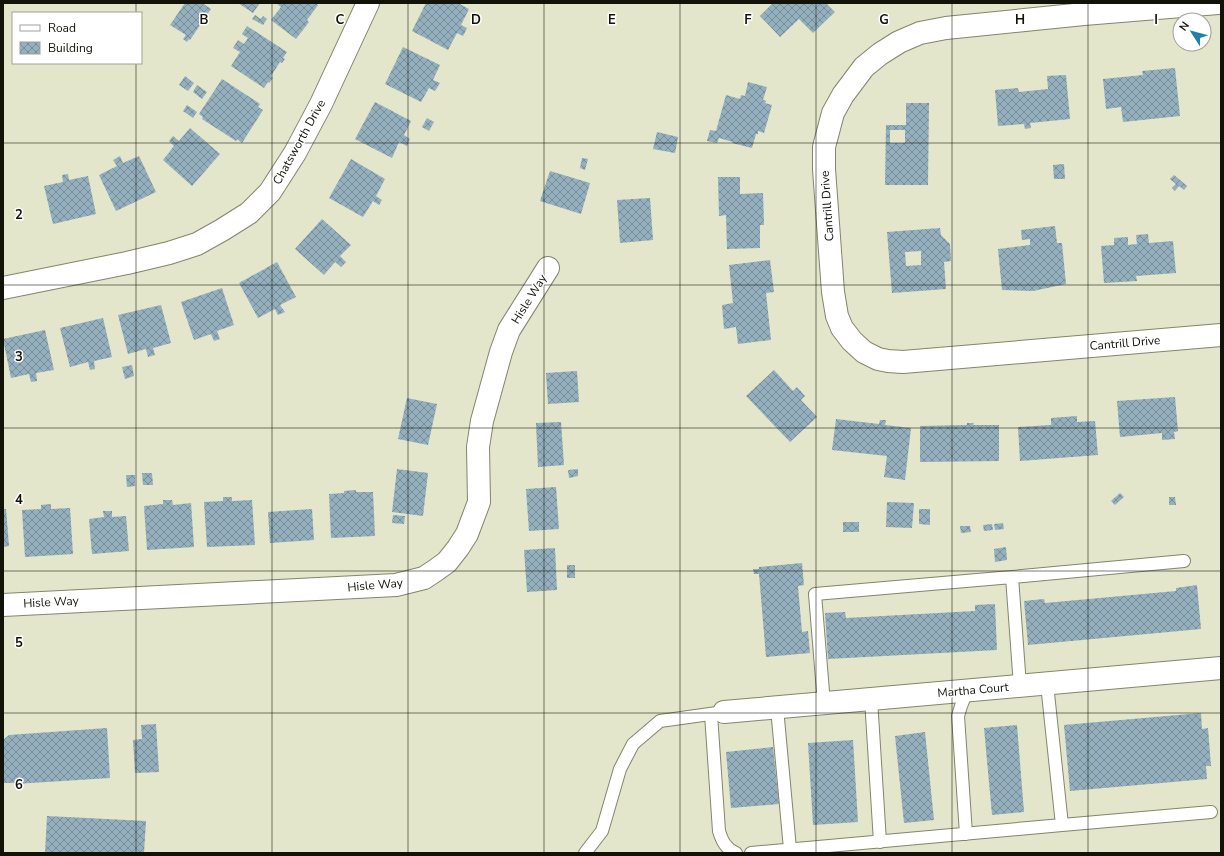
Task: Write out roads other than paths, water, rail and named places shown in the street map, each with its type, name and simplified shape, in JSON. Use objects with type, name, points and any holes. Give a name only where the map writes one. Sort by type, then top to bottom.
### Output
[{"type":"street","name":"Chatsworth Drive","points":[[3,288],[126,263],[197,244],[249,213],[270,192],[295,153],[321,104],[368,3]]},
{"type":"street","name":"Cantrill Drive","points":[[1218,3],[1084,14],[946,28],[920,33],[880,54],[864,67],[843,95],[833,113],[827,131],[824,147],[824,169],[833,292],[837,316],[842,328],[852,341],[864,352],[878,359],[903,362],[1221,335]]},
{"type":"street","name":"Hisle Way","points":[[3,605],[396,585],[424,578],[446,562],[458,548],[467,534],[474,517],[479,502],[478,447],[482,421],[501,352],[510,330],[548,268]]},
{"type":"street","name":"Martha Court","points":[[718,713],[1221,668]]},
{"type":"lane","points":[[824,704],[815,594],[1184,561]]},
{"type":"lane","points":[[1012,577],[1020,686]]},
{"type":"lane","points":[[1047,684],[1062,825]]},
{"type":"lane","points":[[966,834],[958,716],[967,691]]},
{"type":"lane","points":[[871,700],[880,842]]},
{"type":"lane","points":[[777,708],[790,850]]},
{"type":"lane","points":[[585,853],[602,831],[620,769],[633,744],[660,721],[718,713],[719,831],[726,846],[736,853]]},
{"type":"lane","points":[[751,853],[1211,812]]}]
